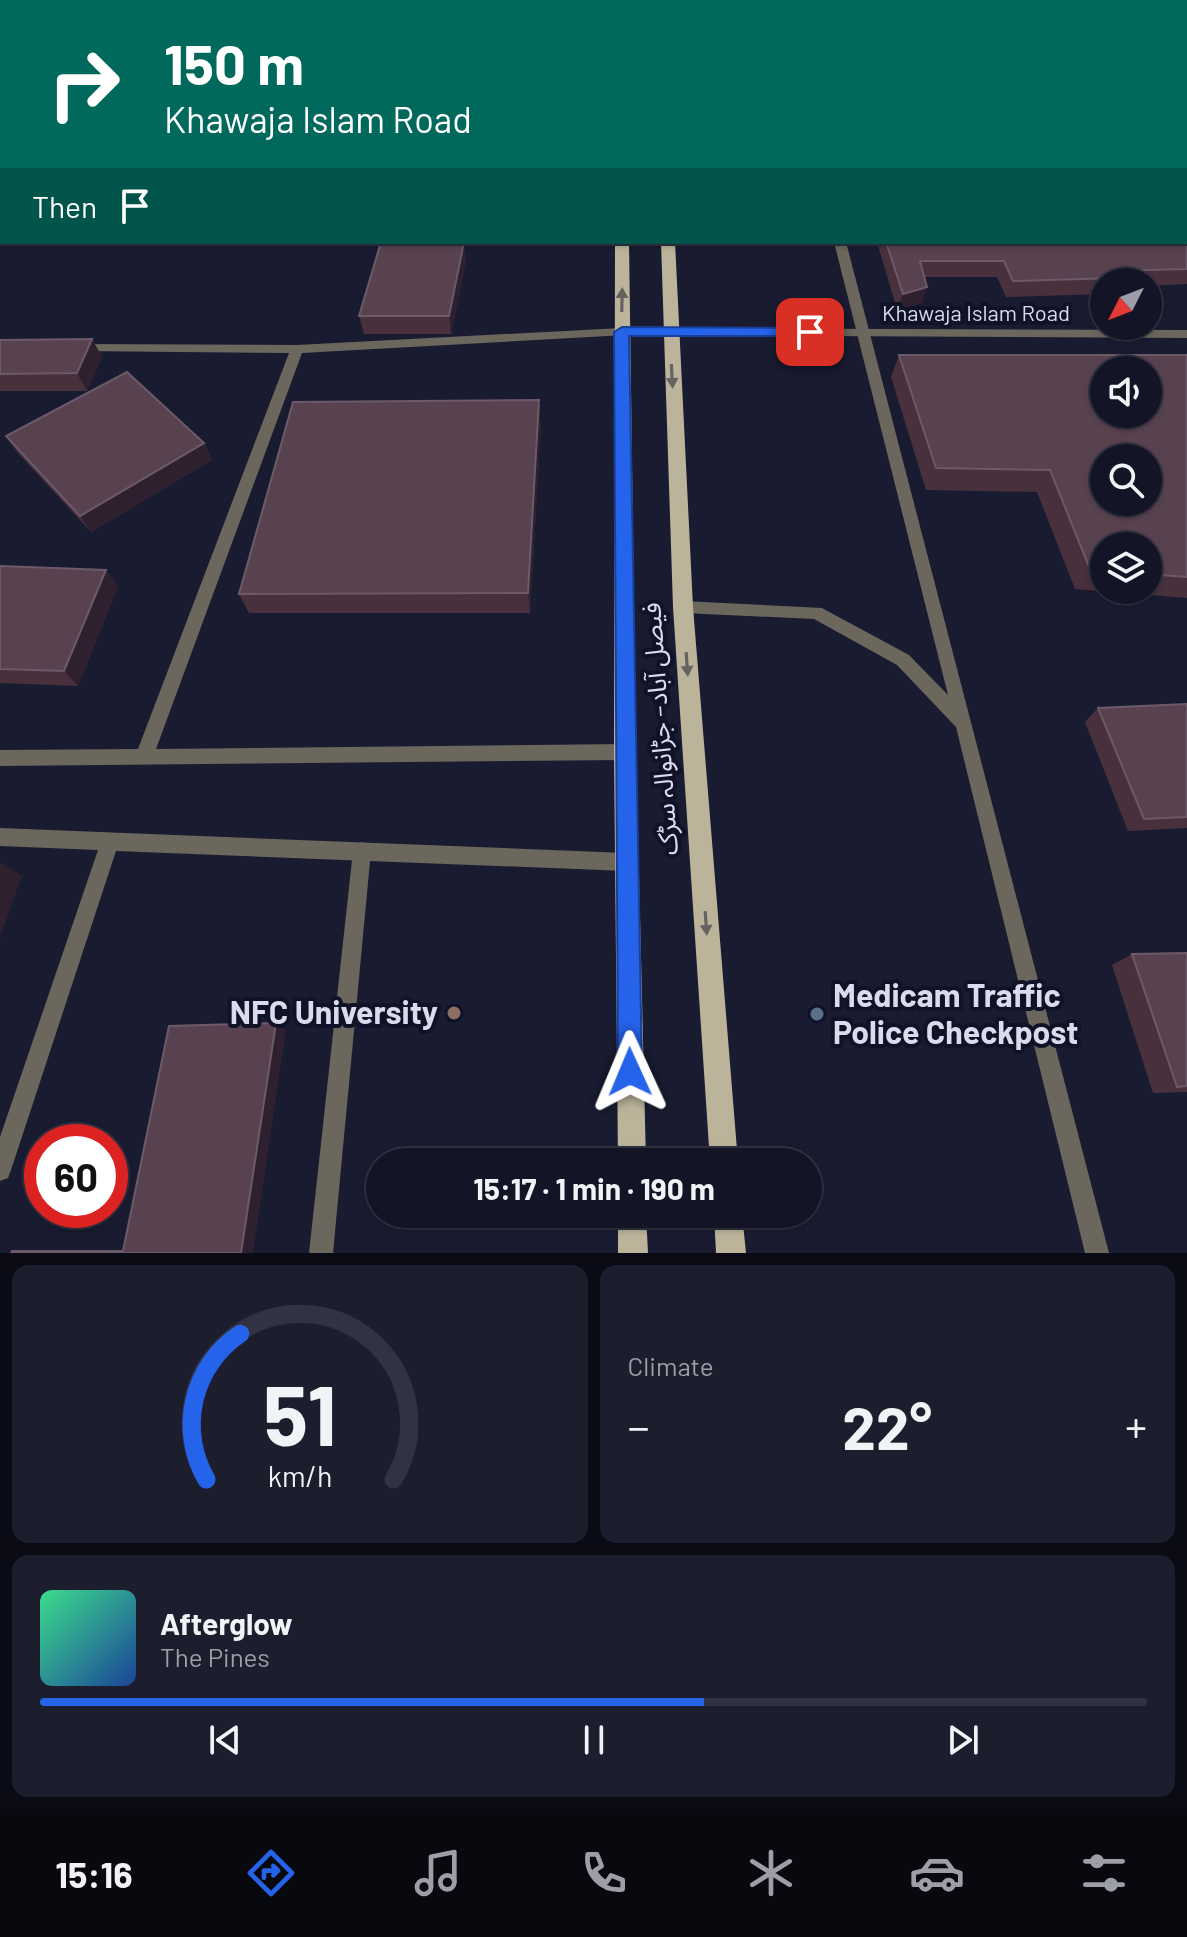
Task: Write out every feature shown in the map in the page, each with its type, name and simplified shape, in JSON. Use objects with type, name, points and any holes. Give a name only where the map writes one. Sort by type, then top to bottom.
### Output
[{"type":"main road","name":"فیصل آباد– جڑانوالہ سڑک","points":[[622,244],[626,862],[632,1148]]},
{"type":"main road","name":"فیصل آباد– جڑانوالہ سڑک","points":[[668,244],[683,607],[723,1148]]},
{"type":"main road","points":[[632,1228],[633,1253]]},
{"type":"main road","points":[[729,1228],[731,1253]]},
{"type":"street","points":[[841,244],[866,332],[1097,1253]]},
{"type":"street","name":"Khawaja Islam Road","points":[[63,347],[297,349],[622,332],[1187,334]]},
{"type":"street","points":[[144,756],[297,349]]},
{"type":"street","points":[[683,607],[816,613],[903,660],[964,723]]},
{"type":"street","points":[[0,758],[625,752]]},
{"type":"street","points":[[0,837],[626,862]]},
{"type":"street","points":[[0,1170],[110,841]]},
{"type":"street","points":[[321,1253],[362,851]]},
{"type":"building","points":[[380,244],[464,244],[449,316],[359,316]]},
{"type":"building","points":[[887,244],[1187,244],[1187,269],[1090,268],[1090,279],[1013,281],[1004,261],[920,261],[927,287],[903,294]]},
{"type":"building","points":[[92,339],[77,373],[0,374],[0,340]]},
{"type":"building","points":[[899,355],[1187,355],[1187,577],[1162,575],[1162,532],[1090,532],[1090,569],[1050,470],[936,468]]},
{"type":"building","points":[[127,372],[204,443],[80,516],[6,436]]},
{"type":"building","points":[[539,400],[528,593],[239,594],[293,402]]},
{"type":"building","points":[[0,566],[106,570],[64,671],[0,669]]},
{"type":"building","points":[[1187,704],[1187,817],[1144,819],[1098,708]]},
{"type":"building","points":[[1187,953],[1187,1086],[1177,1087],[1132,954]]},
{"type":"building","points":[[276,1023],[241,1253],[11,1253],[123,1251],[169,1026]]},
{"type":"place","name":"NFC University","points":[[454,1013]]},
{"type":"place","name":"Medicam Traffic Police Checkpost","points":[[817,1014]]},
{"type":"route","points":[[630,1072],[622,332],[810,332]]}]
